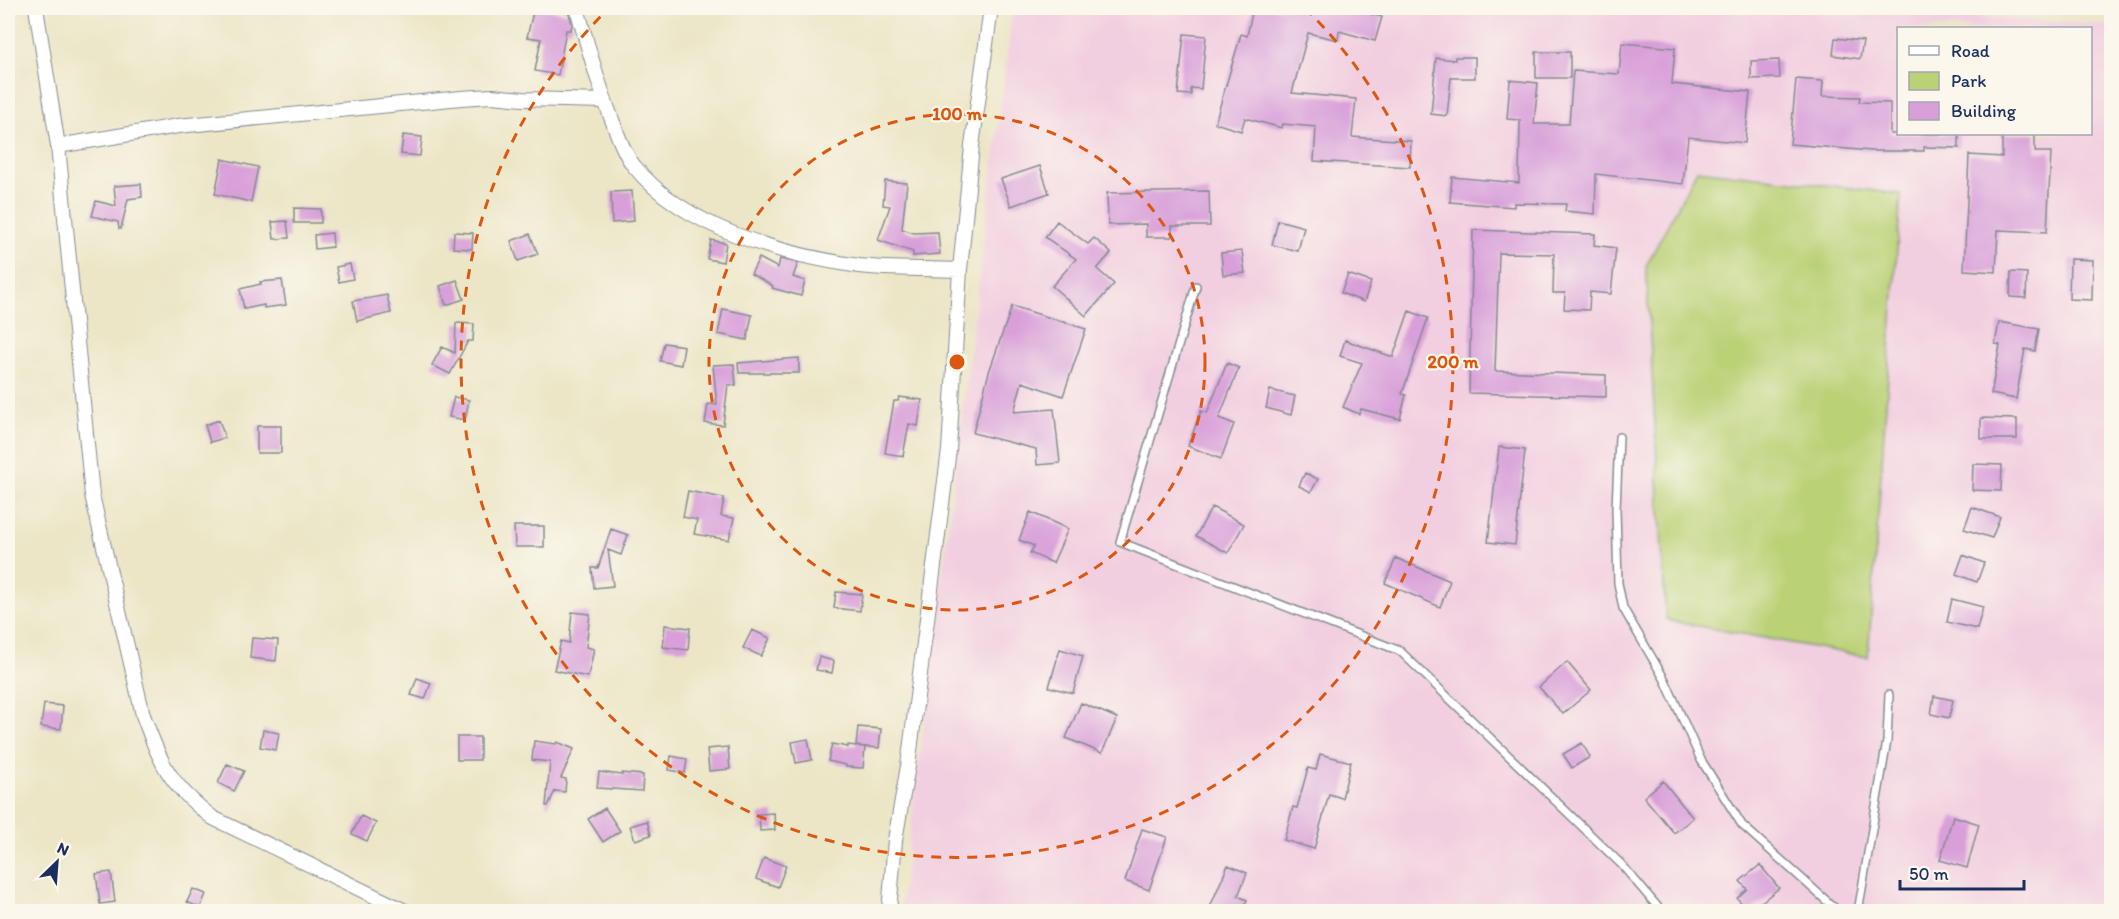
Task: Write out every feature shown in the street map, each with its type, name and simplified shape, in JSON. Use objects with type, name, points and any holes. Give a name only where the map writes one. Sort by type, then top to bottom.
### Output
[{"type":"street","points":[[36,8],[58,146],[74,290],[92,495],[143,715],[156,750],[172,781],[192,802],[213,818],[407,912]]},
{"type":"street","points":[[577,8],[598,86],[620,140],[633,165],[670,200],[722,230],[800,255],[861,266],[960,270]]},
{"type":"street","points":[[889,912],[895,840],[908,766],[949,450],[960,270],[972,146],[991,8]]},
{"type":"street","points":[[58,146],[178,126],[461,98],[492,96],[604,101]]},
{"type":"lane","points":[[1197,286],[1120,542],[1400,651],[1622,865],[1662,912]]},
{"type":"lane","points":[[1619,437],[1616,509],[1618,582],[1623,608],[1665,680],[1701,760],[1742,825],[1839,912]]},
{"type":"lane","points":[[1858,912],[1887,741],[1889,695]]},
{"type":"shaded area","points":[[1013,8],[1822,8],[2111,25],[2111,911],[900,912]]},
{"type":"green space","points":[[1697,170],[1901,194],[1868,657],[1666,620],[1646,266]]},
{"type":"building","points":[[534,8],[569,13],[571,30],[566,30],[558,75],[535,71],[541,39],[527,37]]},
{"type":"building","points":[[1253,8],[1330,8],[1347,11],[1348,8],[1382,17],[1375,41],[1339,31],[1338,40],[1308,33],[1292,93],[1356,99],[1352,137],[1411,141],[1410,167],[1314,161],[1316,127],[1283,124],[1282,128],[1245,118],[1241,131],[1215,123],[1241,34],[1247,36]]},
{"type":"building","points":[[1184,34],[1206,36],[1201,89],[1191,88],[1191,95],[1178,94]]},
{"type":"building","points":[[1835,38],[1863,41],[1860,59],[1833,55]]},
{"type":"building","points":[[1622,43],[1675,48],[1672,84],[1750,92],[1745,143],[1688,137],[1683,184],[1596,174],[1595,214],[1565,211],[1566,204],[1514,203],[1514,207],[1450,202],[1452,177],[1519,183],[1520,120],[1507,119],[1510,80],[1538,83],[1534,124],[1569,124],[1573,71],[1619,74]]},
{"type":"building","points":[[1536,52],[1570,52],[1570,78],[1536,78]]},
{"type":"building","points":[[1455,57],[1475,57],[1475,78],[1451,78],[1447,116],[1431,114],[1436,58],[1455,60]]},
{"type":"building","points":[[1779,60],[1780,78],[1751,79],[1751,61]]},
{"type":"building","points":[[1796,79],[1823,81],[1822,96],[1860,97],[1859,102],[1890,103],[1890,134],[1959,135],[1959,148],[1924,147],[1924,151],[1871,151],[1790,144]]},
{"type":"building","points":[[403,135],[422,137],[420,156],[401,154]]},
{"type":"building","points":[[2002,135],[2035,135],[2035,152],[2051,152],[2047,232],[1998,230],[1996,272],[1964,270],[1969,155],[2002,157]]},
{"type":"building","points":[[222,159],[258,167],[251,202],[215,194]]},
{"type":"building","points":[[1040,166],[1049,193],[1011,206],[1001,179]]},
{"type":"building","points":[[885,181],[907,183],[902,229],[914,233],[938,232],[940,254],[913,256],[913,252],[878,240],[890,206],[883,205]]},
{"type":"building","points":[[141,184],[142,197],[128,199],[121,229],[119,229],[118,222],[92,216],[96,201],[116,206],[114,186]]},
{"type":"building","points":[[632,191],[634,221],[612,223],[611,192]]},
{"type":"building","points":[[1209,191],[1210,226],[1172,226],[1172,237],[1146,237],[1146,224],[1108,225],[1107,193]]},
{"type":"building","points":[[294,208],[321,209],[321,223],[294,223]]},
{"type":"building","points":[[1278,220],[1304,227],[1298,251],[1272,245]]},
{"type":"building","points":[[287,221],[289,238],[274,239],[272,222]]},
{"type":"building","points":[[1057,221],[1088,244],[1094,238],[1111,253],[1097,269],[1114,284],[1086,316],[1052,286],[1076,259],[1045,237]]},
{"type":"building","points":[[1473,230],[1595,234],[1594,245],[1616,248],[1611,294],[1590,292],[1589,310],[1564,309],[1565,293],[1553,293],[1554,254],[1499,253],[1495,371],[1606,375],[1606,397],[1469,393]]},
{"type":"building","points":[[454,232],[473,233],[472,249],[453,248]]},
{"type":"building","points":[[332,233],[333,247],[315,249],[314,235]]},
{"type":"building","points":[[530,234],[538,254],[518,261],[511,241]]},
{"type":"building","points":[[711,240],[726,243],[723,262],[707,259]]},
{"type":"building","points":[[1242,251],[1245,273],[1223,275],[1221,253]]},
{"type":"building","points":[[759,258],[778,268],[780,259],[798,263],[793,277],[805,281],[801,296],[772,288],[773,286],[751,274]]},
{"type":"building","points":[[2070,259],[2093,260],[2092,300],[2069,299]]},
{"type":"building","points":[[350,264],[353,279],[339,282],[336,267]]},
{"type":"building","points":[[2011,272],[2027,273],[2026,298],[2010,297]]},
{"type":"building","points":[[1348,274],[1371,282],[1364,302],[1341,293]]},
{"type":"building","points":[[282,280],[286,305],[264,308],[264,305],[244,309],[240,289],[261,284],[260,282]]},
{"type":"building","points":[[457,280],[464,299],[446,305],[440,286]]},
{"type":"building","points":[[387,295],[391,313],[357,321],[353,301]]},
{"type":"building","points":[[1012,306],[1086,329],[1063,396],[1022,382],[1014,412],[1054,409],[1060,463],[1037,465],[1036,449],[973,433],[989,372]]},
{"type":"building","points":[[723,309],[752,315],[747,340],[718,334]]},
{"type":"building","points":[[1409,311],[1428,318],[1402,394],[1406,395],[1400,419],[1361,409],[1359,414],[1343,407],[1362,363],[1340,356],[1345,340],[1393,357]]},
{"type":"building","points":[[1999,322],[2039,329],[2035,351],[2025,349],[2016,399],[1991,394],[2000,345],[1995,344]]},
{"type":"building","points":[[456,323],[474,324],[473,341],[468,341],[450,374],[432,365],[442,347],[455,353]]},
{"type":"building","points":[[664,343],[684,346],[681,365],[660,361]]},
{"type":"building","points":[[799,358],[799,373],[739,373],[738,363]]},
{"type":"building","points":[[1227,363],[1239,368],[1219,418],[1234,424],[1221,459],[1188,446],[1201,411],[1207,413]]},
{"type":"building","points":[[734,364],[736,385],[728,385],[723,425],[705,423],[708,404],[717,405],[713,365]]},
{"type":"building","points":[[1270,390],[1295,396],[1291,415],[1266,408]]},
{"type":"building","points":[[454,397],[469,400],[465,420],[449,417]]},
{"type":"building","points":[[899,397],[922,400],[918,426],[909,424],[903,456],[885,453],[894,401],[898,401]]},
{"type":"building","points":[[1981,418],[2017,419],[2017,439],[1981,439]]},
{"type":"building","points":[[219,420],[225,438],[210,442],[205,425]]},
{"type":"building","points":[[257,426],[281,426],[281,453],[257,453]]},
{"type":"building","points":[[1499,447],[1525,450],[1515,545],[1488,542]]},
{"type":"building","points":[[1973,464],[2002,465],[2001,491],[1972,490]]},
{"type":"building","points":[[1305,473],[1318,479],[1311,492],[1299,486]]},
{"type":"building","points":[[688,491],[724,498],[721,516],[734,518],[729,540],[694,534],[697,520],[683,517]]},
{"type":"building","points":[[1212,507],[1244,524],[1228,553],[1196,536]]},
{"type":"building","points":[[1972,507],[2000,517],[1992,538],[1964,529]]},
{"type":"building","points":[[1030,512],[1068,529],[1053,563],[1030,553],[1034,546],[1019,540]]},
{"type":"building","points":[[514,526],[544,526],[544,547],[515,547]]},
{"type":"building","points":[[611,529],[628,535],[621,555],[608,550],[613,586],[594,588],[592,568],[598,568]]},
{"type":"building","points":[[1963,555],[1984,563],[1977,582],[1956,574]]},
{"type":"building","points":[[1396,558],[1450,581],[1440,607],[1385,583]]},
{"type":"building","points":[[836,592],[862,594],[860,611],[834,608]]},
{"type":"building","points":[[1952,599],[1983,607],[1977,629],[1947,622]]},
{"type":"building","points":[[572,612],[590,614],[586,647],[594,649],[588,677],[554,670],[561,641],[569,643]]},
{"type":"building","points":[[665,625],[690,628],[688,650],[663,647]]},
{"type":"building","points":[[752,630],[770,638],[761,656],[743,648]]},
{"type":"building","points":[[252,638],[278,640],[276,661],[250,658]]},
{"type":"building","points":[[1060,649],[1083,656],[1073,693],[1049,687]]},
{"type":"building","points":[[819,657],[834,661],[832,673],[816,670]]},
{"type":"building","points":[[1567,662],[1591,690],[1563,714],[1539,687]]},
{"type":"building","points":[[417,678],[431,683],[425,699],[411,695]]},
{"type":"building","points":[[1934,696],[1953,700],[1949,718],[1931,714]]},
{"type":"building","points":[[1081,703],[1117,718],[1102,753],[1066,738]]},
{"type":"building","points":[[44,704],[63,706],[61,729],[41,727]]},
{"type":"building","points":[[858,727],[881,729],[879,748],[856,746]]},
{"type":"building","points":[[263,730],[279,733],[276,750],[260,747]]},
{"type":"building","points":[[457,737],[480,737],[480,760],[457,760]]},
{"type":"building","points":[[808,739],[812,760],[796,763],[792,742]]},
{"type":"building","points":[[534,741],[556,744],[557,742],[574,749],[561,778],[566,779],[565,792],[555,791],[548,806],[546,806],[550,762],[532,760]]},
{"type":"building","points":[[1582,743],[1590,757],[1572,768],[1563,754]]},
{"type":"building","points":[[832,744],[865,747],[863,768],[846,767],[846,765],[828,761]]},
{"type":"building","points":[[728,747],[730,769],[709,771],[707,749]]},
{"type":"building","points":[[1320,754],[1351,762],[1342,798],[1329,794],[1314,849],[1284,840],[1293,807],[1297,808],[1308,768],[1316,770]]},
{"type":"building","points":[[671,756],[687,759],[685,773],[669,770]]},
{"type":"building","points":[[227,764],[244,771],[234,791],[218,783]]},
{"type":"building","points":[[599,772],[643,775],[642,791],[597,788]]},
{"type":"building","points":[[1663,781],[1693,818],[1674,833],[1644,797]]},
{"type":"building","points":[[605,808],[620,831],[603,842],[588,819]]},
{"type":"building","points":[[774,813],[775,830],[760,831],[759,814]]},
{"type":"building","points":[[361,816],[376,823],[367,841],[352,834]]},
{"type":"building","points":[[1953,816],[1979,824],[1967,868],[1940,860]]},
{"type":"building","points":[[647,821],[651,835],[635,840],[630,826]]},
{"type":"building","points":[[1142,829],[1167,837],[1149,890],[1125,881]]},
{"type":"building","points":[[764,858],[786,866],[778,887],[756,879]]},
{"type":"building","points":[[1228,865],[1247,873],[1238,896],[1247,900],[1242,912],[1220,912],[1210,907]]},
{"type":"building","points":[[1760,865],[1779,888],[1749,912],[1737,898],[1747,889],[1740,881]]},
{"type":"building","points":[[111,872],[115,902],[100,904],[96,874]]},
{"type":"building","points":[[193,889],[206,894],[200,908],[187,902]]}]
